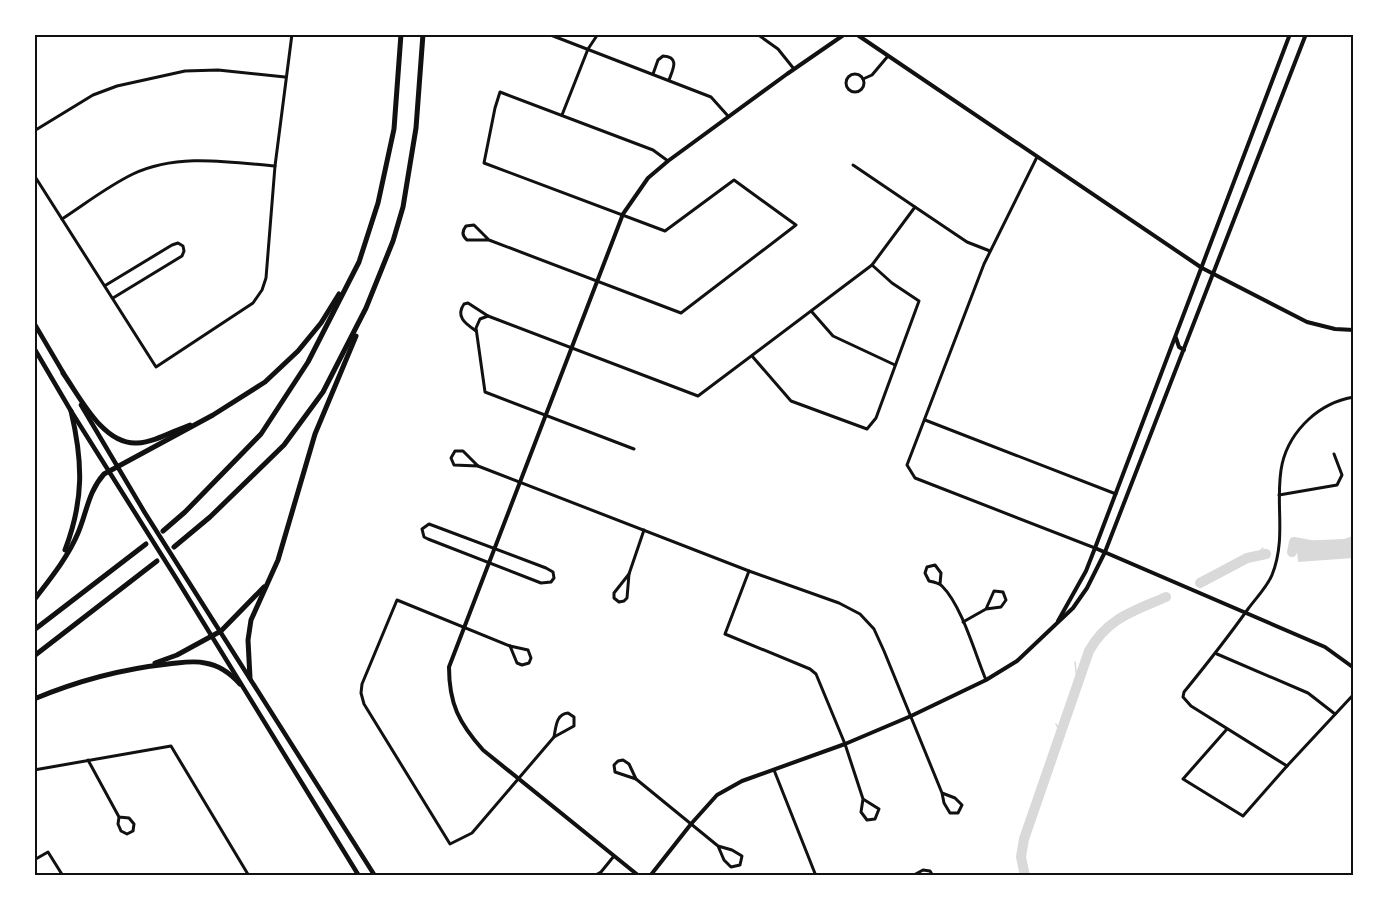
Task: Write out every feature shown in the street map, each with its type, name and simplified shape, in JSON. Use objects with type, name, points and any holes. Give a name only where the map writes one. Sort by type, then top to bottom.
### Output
[{"type":"highway","points":[[163,531],[185,512],[261,434],[308,362],[359,262],[378,203],[394,129],[401,34]]},
{"type":"highway","points":[[250,678],[248,639],[251,620],[287,533],[317,428],[393,241],[403,207],[416,128],[423,34]]},
{"type":"highway","points":[[34,600],[58,568],[78,535],[94,485],[116,466],[213,415],[265,382],[298,351],[321,323],[359,262]]},
{"type":"highway","points":[[174,547],[210,517],[284,445],[323,392],[366,308]]},
{"type":"highway","points":[[63,373],[104,430],[119,440],[135,444],[148,441],[213,415]]},
{"type":"highway","points":[[58,568],[74,525],[81,490],[78,443],[71,411]]},
{"type":"highway","points":[[34,630],[146,544]]},
{"type":"highway","points":[[34,656],[157,561]]},
{"type":"highway","points":[[34,699],[107,674],[145,666],[177,655],[221,631],[269,581]]},
{"type":"highway","points":[[145,666],[207,663],[228,673],[240,684]]},
{"type":"main road","points":[[34,323],[116,466],[375,876]]},
{"type":"main road","points":[[34,348],[359,876]]},
{"type":"street","points":[[34,175],[156,367],[253,303],[262,290],[266,278],[275,166],[292,34]]},
{"type":"street","points":[[548,34],[711,97],[728,116]]},
{"type":"street","points":[[562,115],[588,49],[598,34]]},
{"type":"street","points":[[757,34],[778,49],[794,69]]},
{"type":"street","points":[[639,876],[483,750],[465,730],[453,707],[449,687],[449,667],[623,214],[648,178],[668,161],[844,34]]},
{"type":"street","points":[[856,34],[1202,268],[1307,322],[1335,329],[1353,330]]},
{"type":"street","points":[[1056,624],[1086,571],[1290,34]]},
{"type":"street","points":[[650,876],[717,795],[742,781],[845,744],[911,716],[986,680],[1017,661],[1072,609],[1087,588],[1105,552],[1306,34]]},
{"type":"street","points":[[653,74],[658,60],[663,56],[670,56],[675,64],[669,80]]},
{"type":"street","points":[[863,79],[872,75],[888,56]]},
{"type":"street","points":[[34,131],[93,95],[117,86],[176,73],[218,70],[285,77]]},
{"type":"street","points":[[852,74],[863,79],[864,85],[859,92],[853,93],[846,87],[847,78],[852,74]]},
{"type":"street","points":[[489,240],[474,225],[466,226],[463,231],[467,240],[489,240],[681,313],[796,225],[734,180],[665,231],[484,163],[500,92],[652,150],[668,161]]},
{"type":"street","points":[[1038,155],[990,251],[907,465],[915,478],[1105,552],[1246,612],[1325,647],[1353,668]]},
{"type":"street","points":[[62,219],[134,174],[162,165],[200,160],[275,166]]},
{"type":"street","points":[[853,165],[967,242],[990,251]]},
{"type":"street","points":[[476,331],[463,321],[460,314],[464,304],[468,303],[488,316],[698,396],[813,312],[872,265],[915,207]]},
{"type":"street","points":[[106,285],[172,245],[178,243],[183,246],[182,256],[113,298]]},
{"type":"street","points":[[752,356],[791,400],[867,429],[876,418],[920,301],[892,283],[872,265]]},
{"type":"street","points":[[813,312],[833,336],[895,365]]},
{"type":"street","points":[[488,316],[480,319],[476,331],[485,392],[634,449]]},
{"type":"street","points":[[1175,338],[1179,347],[1184,350]]},
{"type":"street","points":[[1287,766],[1191,706],[1183,697],[1184,692],[1216,654],[1270,579],[1276,562],[1279,473],[1282,459],[1296,432],[1316,412],[1341,399],[1353,397]]},
{"type":"street","points":[[925,420],[1116,494]]},
{"type":"street","points":[[478,466],[463,451],[455,451],[452,455],[452,460],[457,466],[478,466],[749,571],[839,603],[860,614],[874,629],[942,793],[944,803],[950,813],[958,813],[962,805],[955,798],[942,793]]},
{"type":"street","points":[[1279,495],[1337,485],[1342,475],[1334,454]]},
{"type":"street","points":[[425,525],[433,525],[494,548],[546,568],[553,573],[554,578],[551,582],[541,583],[489,562],[424,537],[422,528],[425,525]]},
{"type":"street","points":[[628,574],[627,598],[622,602],[617,601],[614,593],[628,574],[644,530]]},
{"type":"street","points":[[940,584],[941,573],[935,565],[927,567],[925,573],[929,581],[940,584],[963,622],[986,680]]},
{"type":"street","points":[[749,571],[725,634],[810,669],[816,674],[845,744],[863,799],[861,812],[867,820],[875,819],[879,809],[863,799]]},
{"type":"street","points":[[963,622],[986,609],[1001,607],[1006,600],[1003,592],[994,591],[986,609]]},
{"type":"street","points":[[510,646],[517,663],[522,665],[529,663],[531,655],[528,650],[510,646],[397,600],[362,684],[364,704],[450,843],[472,833],[554,737],[572,728],[575,723],[572,715],[565,713],[560,715],[554,737]]},
{"type":"street","points":[[1216,654],[1308,693],[1335,714]]},
{"type":"street","points":[[1227,729],[1183,779],[1243,816],[1353,694]]},
{"type":"street","points":[[34,770],[171,746],[249,876]]},
{"type":"street","points":[[88,760],[119,817],[118,824],[121,831],[128,834],[133,831],[134,824],[129,818],[119,817]]},
{"type":"street","points":[[636,779],[617,774],[614,767],[616,762],[620,760],[627,762],[636,779],[691,824],[718,846],[742,856],[740,865],[731,867],[724,860],[718,846]]},
{"type":"street","points":[[774,770],[816,876]]},
{"type":"street","points":[[34,860],[48,852],[63,876]]},
{"type":"street","points":[[594,876],[601,874],[614,856]]},
{"type":"street","points":[[912,876],[923,870],[930,871],[933,876]]},
{"type":"shaded area","points":[[1353,536],[1353,558],[1298,562],[1296,541],[1344,539]]},
{"type":"waterway","points":[[1292,552],[1294,542],[1310,545]]},
{"type":"waterway","points":[[1255,557],[1263,548]]},
{"type":"waterway","points":[[1200,583],[1247,558],[1266,554]]},
{"type":"waterway","points":[[1025,876],[1021,857],[1024,839],[1089,651],[1096,640],[1113,623],[1166,597]]},
{"type":"waterway","points":[[1075,662],[1078,689]]},
{"type":"waterway","points":[[1056,724],[1061,734]]}]
